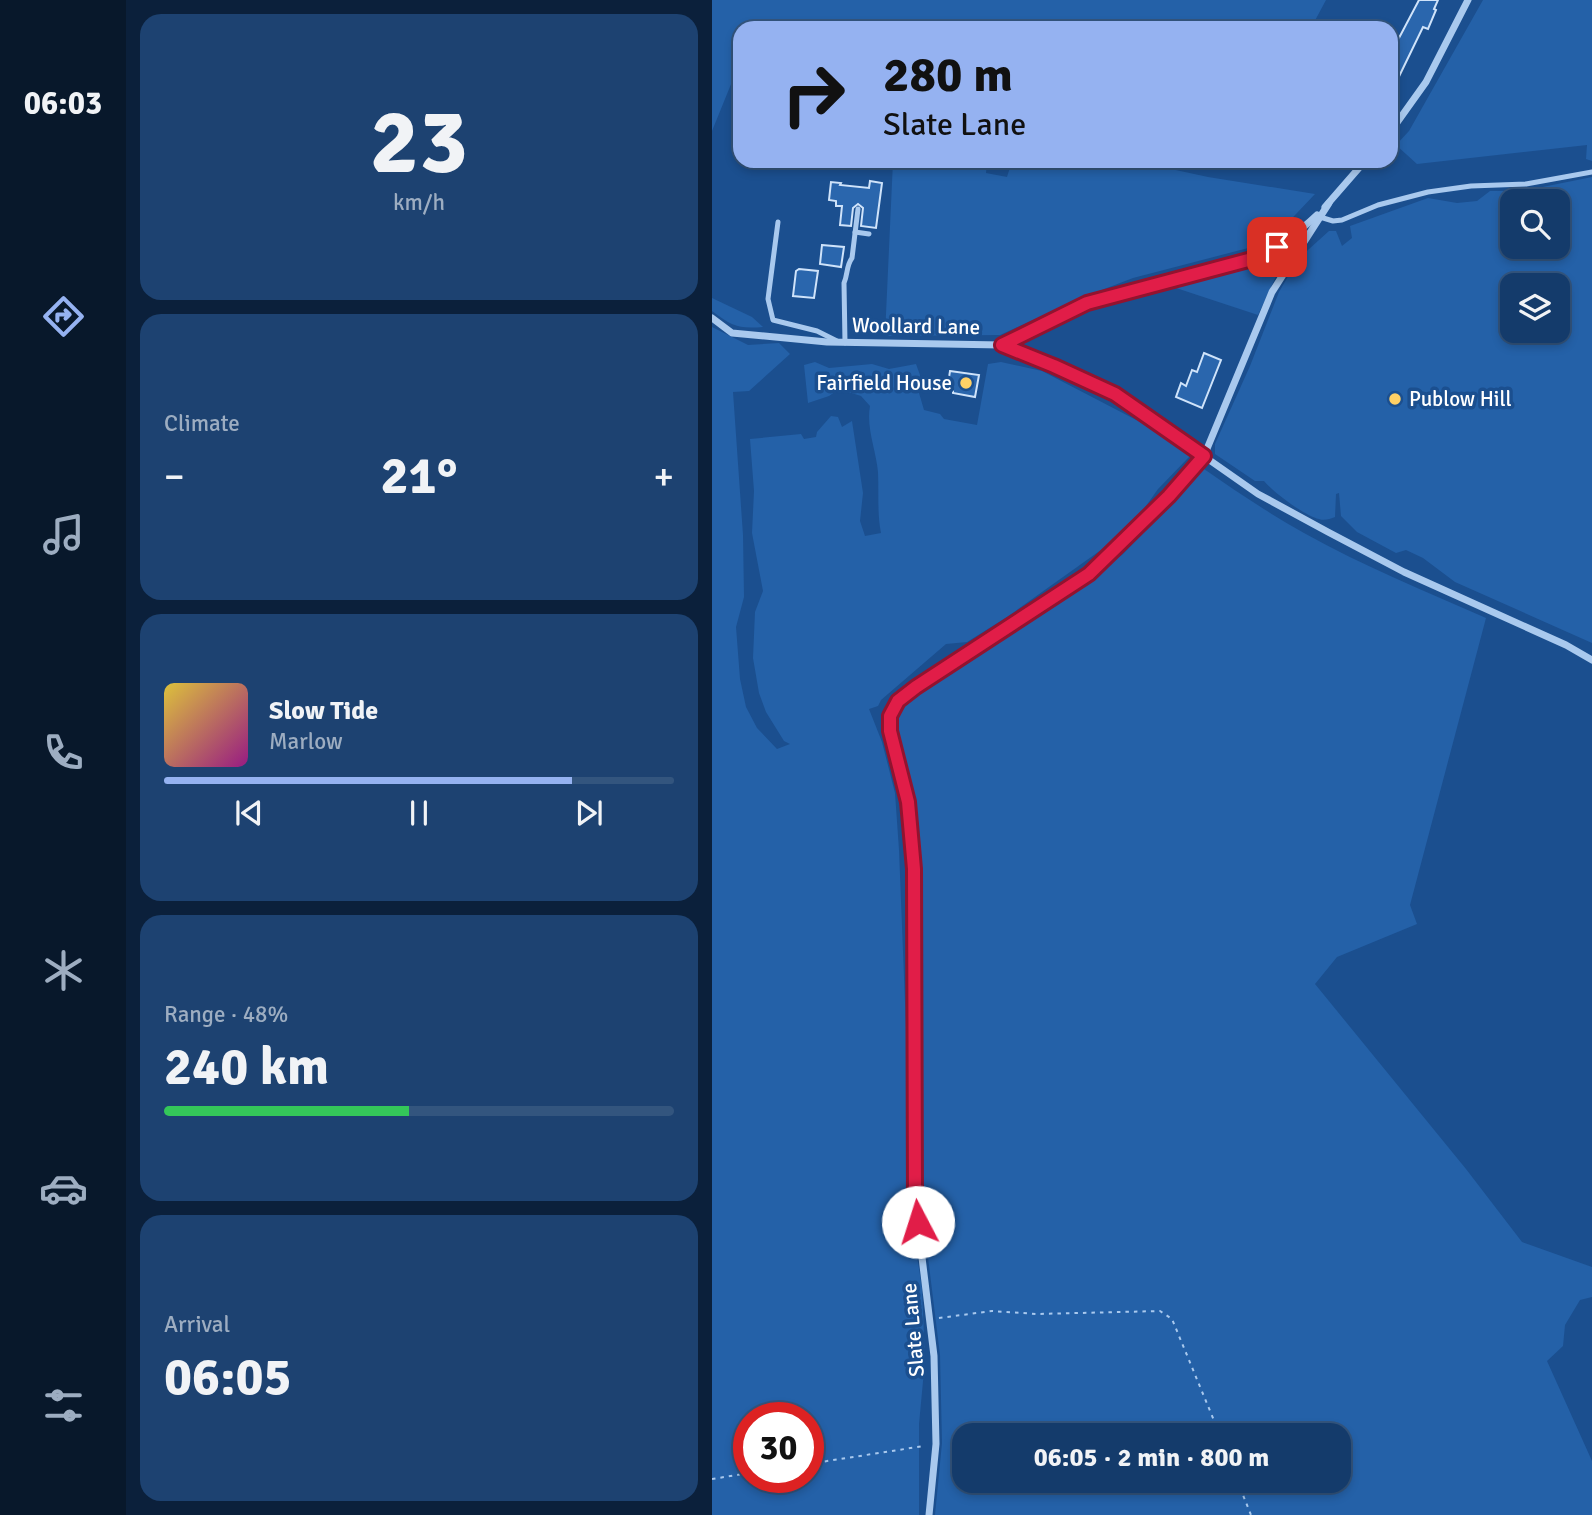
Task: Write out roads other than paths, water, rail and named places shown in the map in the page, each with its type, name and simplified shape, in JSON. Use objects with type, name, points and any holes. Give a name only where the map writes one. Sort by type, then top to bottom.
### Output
[{"type":"street","points":[[1398,121],[1426,82],[1469,0]]},
{"type":"street","name":"Woollard Lane","points":[[712,318],[732,332],[842,342],[1002,345],[1087,303],[1252,259],[1277,247],[1296,235],[1329,203],[1359,168]]},
{"type":"street","points":[[1204,456],[1272,292],[1329,203]]},
{"type":"street","points":[[1002,345],[1115,394],[1258,494],[1328,532],[1404,572],[1566,645],[1592,660]]},
{"type":"street","name":"Slate Lane","points":[[929,1515],[936,1444],[934,1356],[915,1200],[914,869],[908,802],[890,731],[890,716],[898,701],[916,687],[1089,574],[1169,496],[1204,456]]},
{"type":"lane","points":[[1320,217],[1333,221],[1342,220],[1378,205],[1428,191],[1526,184],[1592,172]]},
{"type":"lane","points":[[778,222],[768,299],[773,320],[817,331],[842,342],[843,283],[852,258],[858,209]]},
{"type":"lane","points":[[855,232],[870,234]]},
{"type":"place","name":"Fairfield House","points":[[966,383]]},
{"type":"place","name":"Publow Hill","points":[[1395,399]]}]
